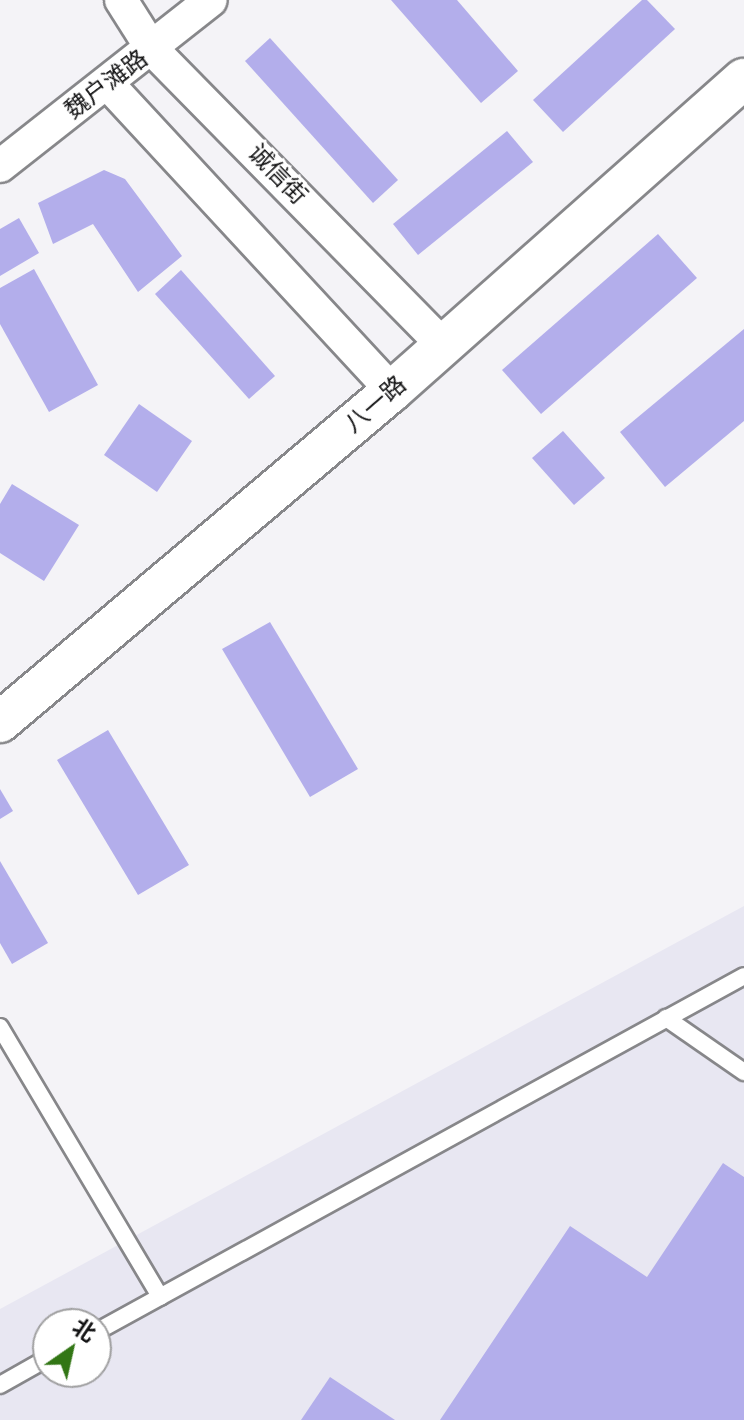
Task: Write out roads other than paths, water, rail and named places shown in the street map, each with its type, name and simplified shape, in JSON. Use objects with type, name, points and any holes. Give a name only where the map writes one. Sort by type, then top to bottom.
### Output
[{"type":"street","name":"诚信街","points":[[121,0],[152,49],[442,344]]},
{"type":"street","name":"魏户滩路","points":[[0,166],[211,0]]},
{"type":"street","name":"八一路","points":[[0,722],[392,391],[744,79]]},
{"type":"street","points":[[107,83],[392,391]]},
{"type":"lane","points":[[112,1323],[744,976]]},
{"type":"lane","points":[[666,1018],[744,1072]]},
{"type":"lane","points":[[0,1027],[160,1297]]},
{"type":"lane","points":[[0,1385],[32,1367]]}]
